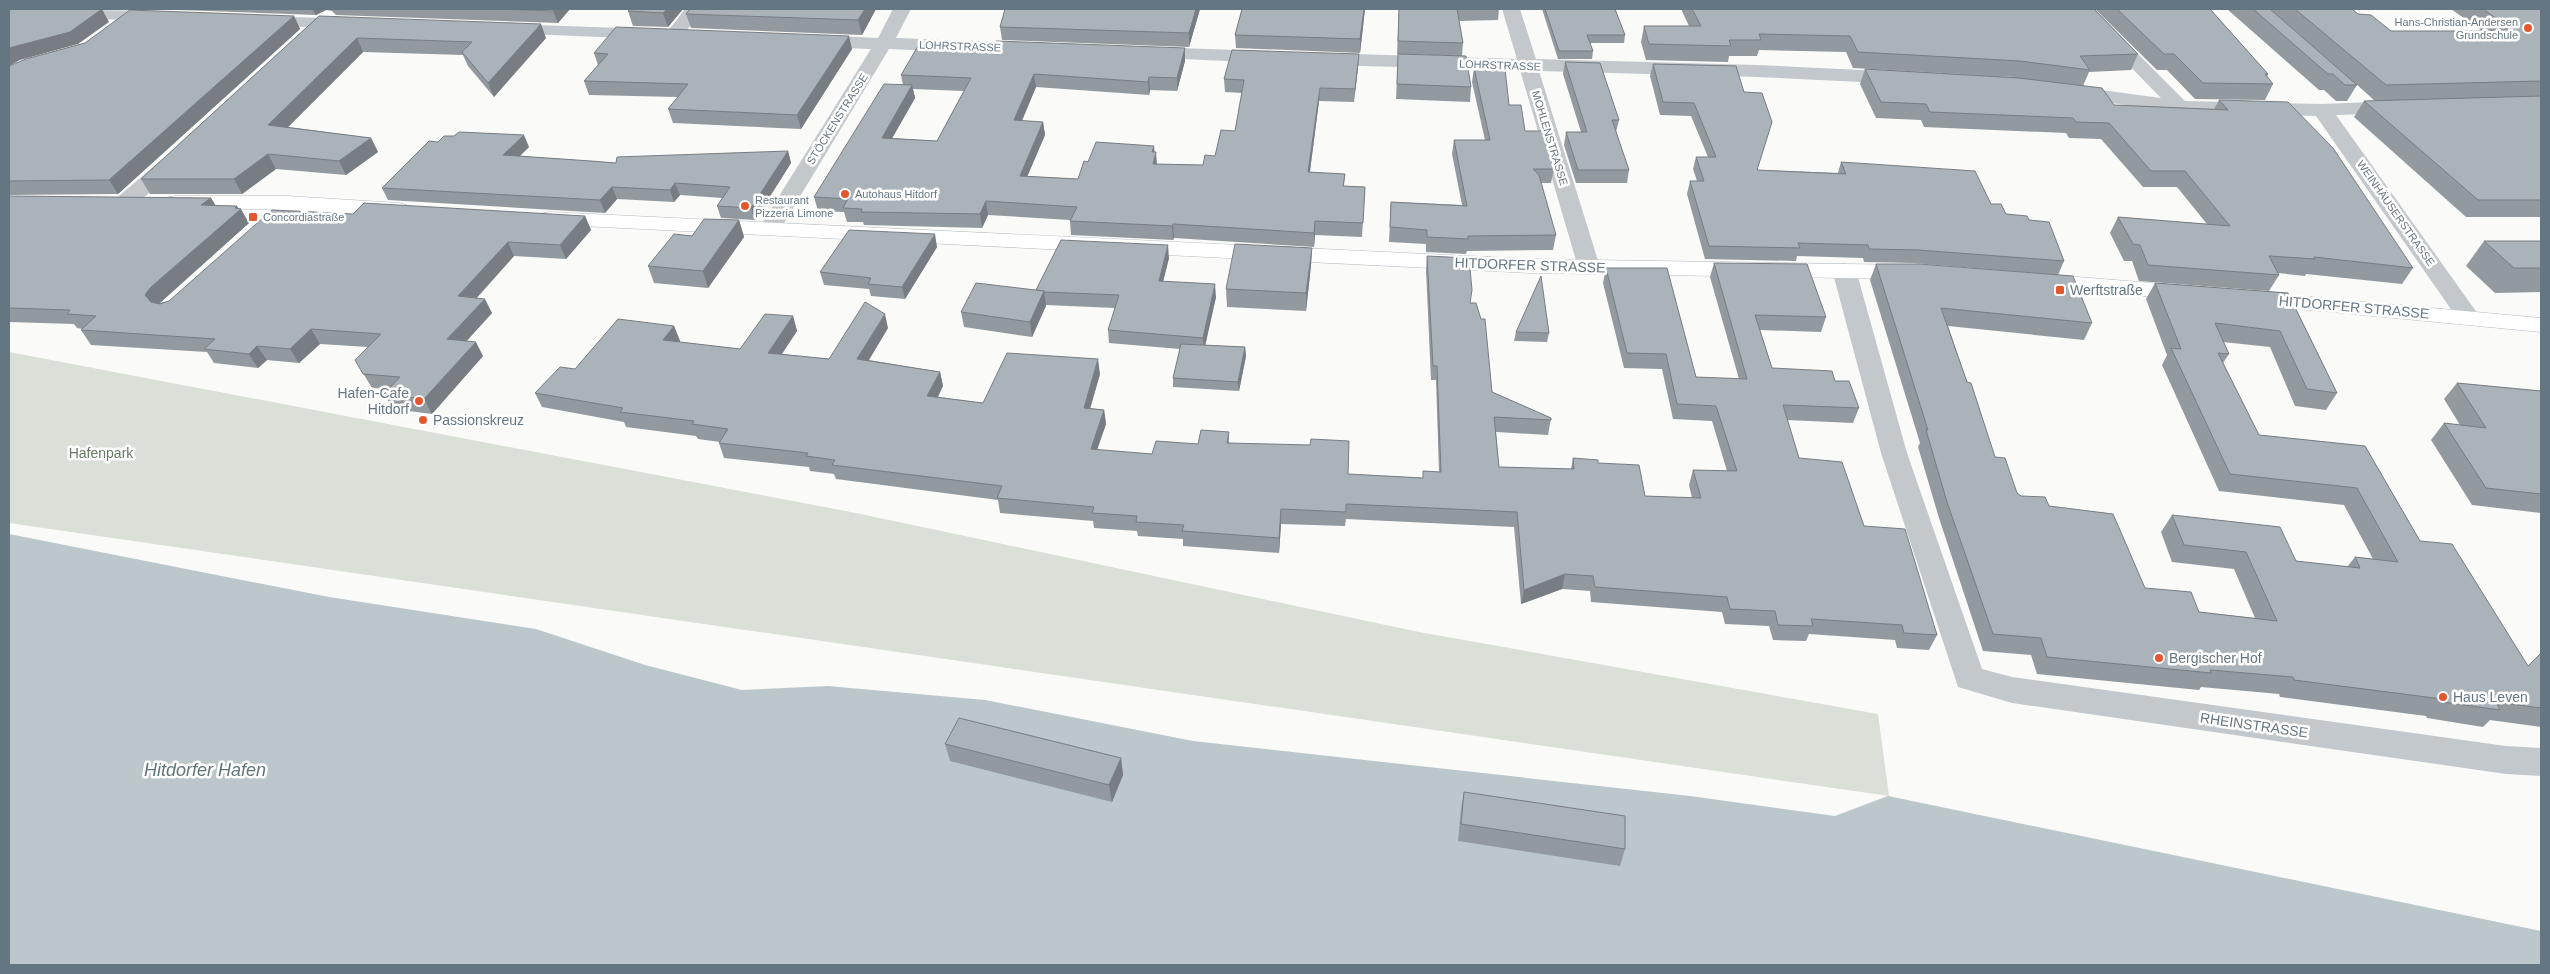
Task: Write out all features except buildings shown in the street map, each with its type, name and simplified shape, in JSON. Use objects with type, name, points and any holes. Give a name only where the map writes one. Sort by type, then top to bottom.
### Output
[{"type":"street","points":[[298,42],[334,9]]},
{"type":"street","points":[[674,35],[694,9]]},
{"type":"street","name":"STÖCKENSTRASSE","points":[[770,228],[884,43],[902,9]]},
{"type":"street","name":"MOHLENSTRASSE","points":[[1511,9],[1589,267]]},
{"type":"street","points":[[2083,9],[2180,107]]},
{"type":"street","points":[[9,11],[180,17]]},
{"type":"street","points":[[112,31],[134,15]]},
{"type":"street","points":[[239,20],[368,25]]},
{"type":"street","points":[[487,28],[694,36]]},
{"type":"street","name":"LOHRSTRASSE","points":[[794,40],[1046,49]]},
{"type":"street","points":[[1134,52],[1282,58]]},
{"type":"street","name":"LOHRSTRASSE","points":[[1302,58],[1529,66],[1774,71],[1916,79]]},
{"type":"street","points":[[2348,89],[2369,108]]},
{"type":"street","points":[[2052,90],[2180,107],[2322,110],[2419,107]]},
{"type":"street","name":"WEINHÄUSERSTRASSE","points":[[2322,110],[2468,317]]},
{"type":"street","points":[[187,146],[119,201],[286,202],[420,211]]},
{"type":"street","points":[[264,222],[286,202]]},
{"type":"street","name":"HITDORFER STRASSE","points":[[530,218],[770,228],[996,242],[1589,267],[1933,273]]},
{"type":"street","name":"RHEINSTRASSE","points":[[1844,270],[1894,453],[1969,678],[2022,692],[2506,760],[2541,762]]},
{"type":"street","points":[[2020,280],[2210,295]]},
{"type":"street","name":"HITDORFER STRASSE","points":[[2237,297],[2541,325]]},
{"type":"green space","name":"Hafenpark","points":[[9,352],[856,513],[1419,632],[1878,714],[1889,796],[9,523]]},
{"type":"water","name":"Hitdorfer Hafen","points":[[9,534],[329,597],[536,629],[645,665],[742,690],[828,686],[985,700],[1193,741],[1690,796],[1835,816],[1888,796],[2541,931],[2541,965],[9,965]]},
{"type":"place","name":"Hans-Christian-Andersen Grundschule","points":[[2528,28]]},
{"type":"place","name":"Autohaus Hitdorf","points":[[845,194]]},
{"type":"place","name":"Restaurant Pizzeria Limone","points":[[745,206]]},
{"type":"place","name":"Concordiastraße","points":[[253,217]]},
{"type":"place","name":"Werftstraße","points":[[2060,290]]},
{"type":"place","name":"Hafen-Cafe Hitdorf","points":[[419,401]]},
{"type":"place","name":"Passionskreuz","points":[[423,420]]},
{"type":"place","name":"Bergischer Hof","points":[[2159,658]]},
{"type":"place","name":"Haus Leven","points":[[2443,697]]}]
